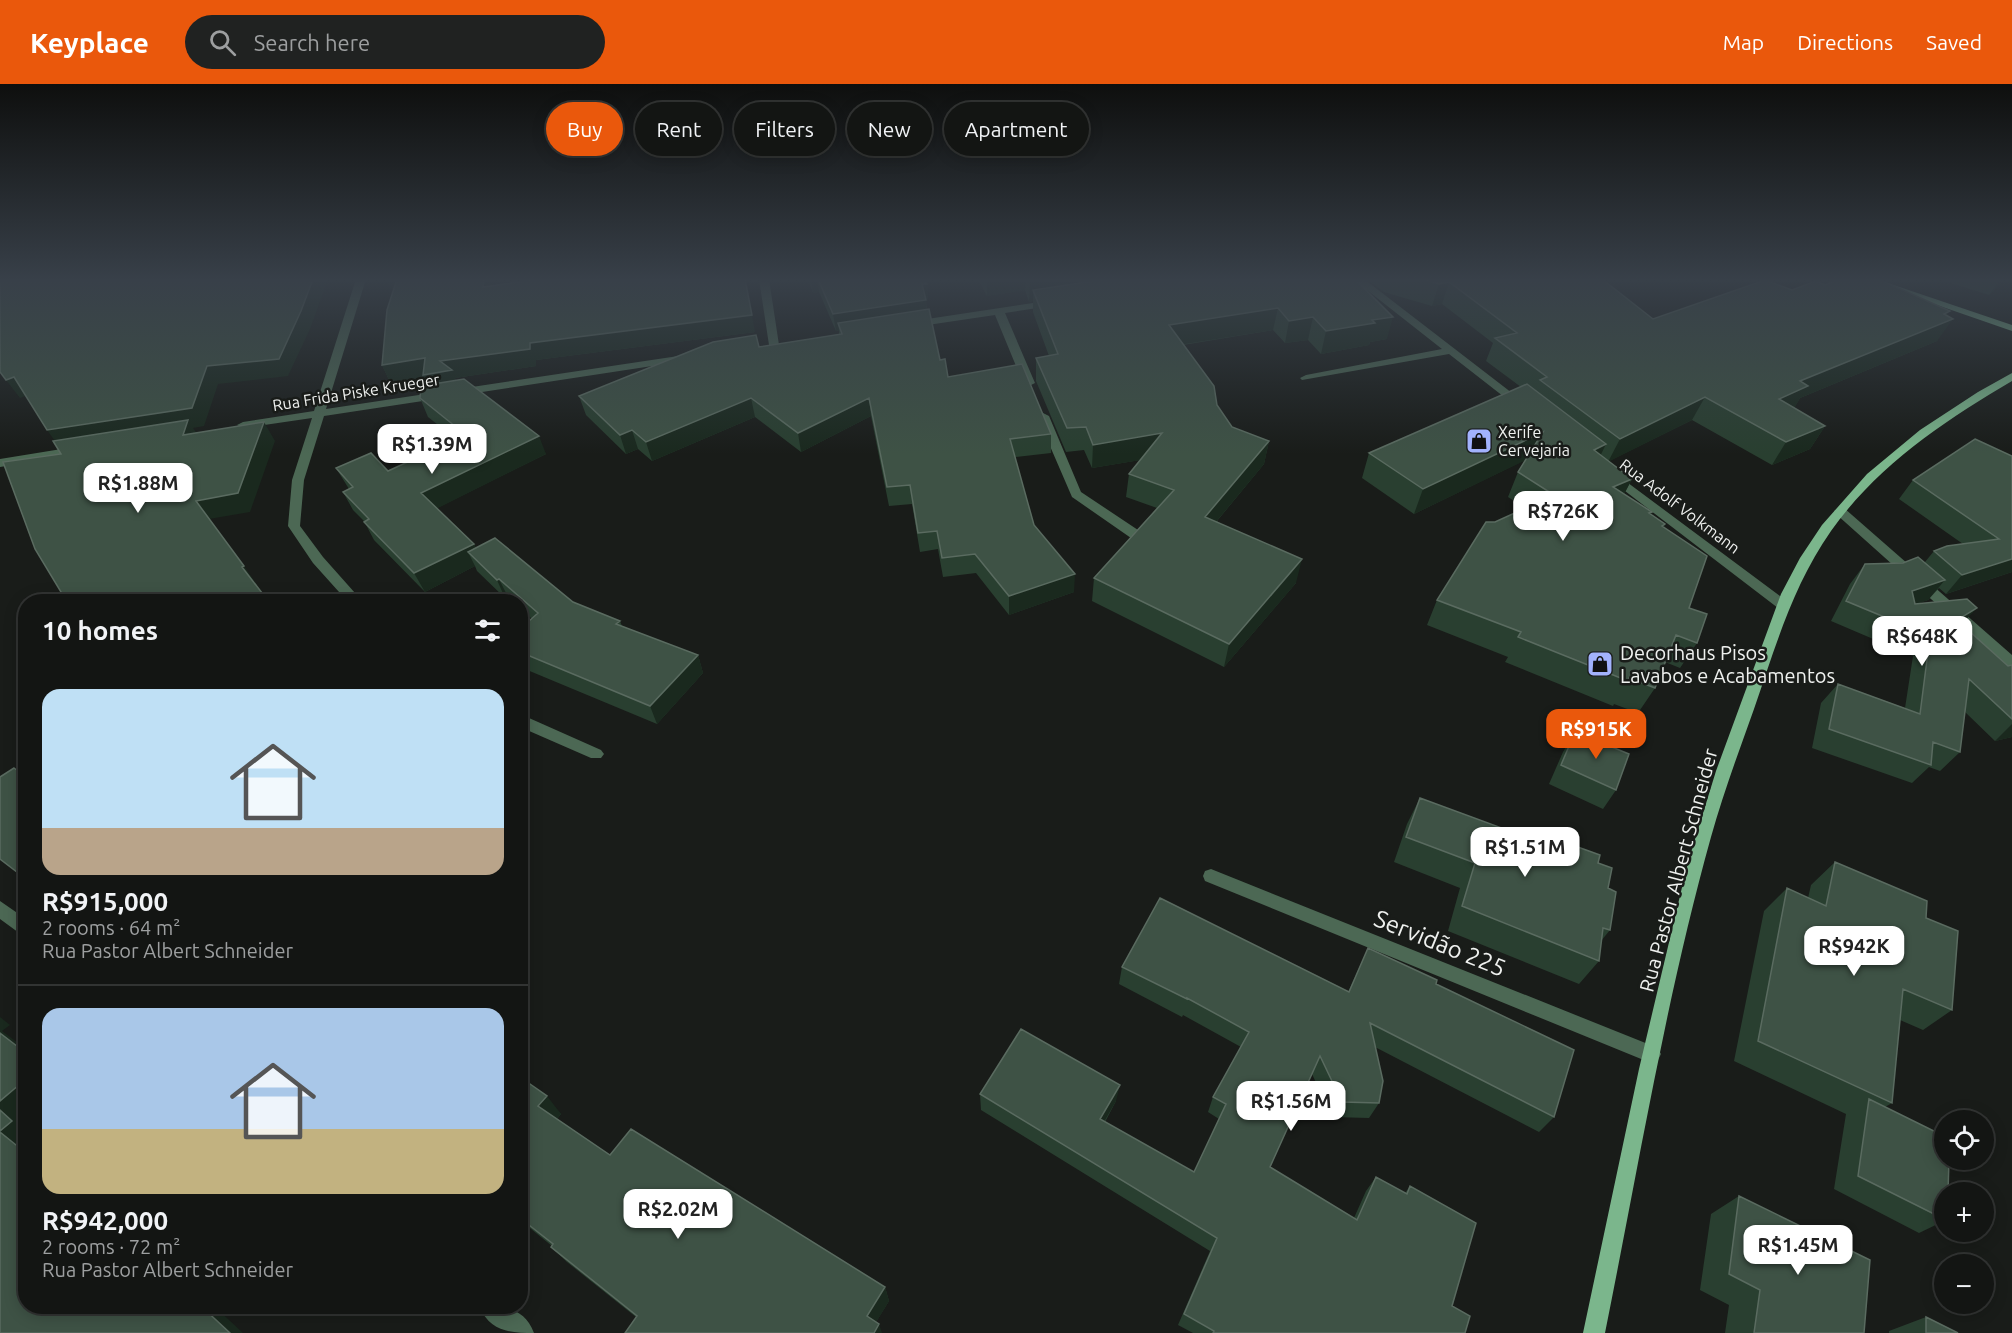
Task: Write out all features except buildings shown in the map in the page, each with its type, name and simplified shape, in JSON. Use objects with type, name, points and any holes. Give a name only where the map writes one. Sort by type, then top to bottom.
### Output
[{"type":"main road","name":"Rua Pastor Albert Schneider","points":[[1594,1333],[1684,911],[1716,794],[1783,605],[1807,557],[1840,511],[1881,465],[1919,435],[1966,403],[2012,376]]},
{"type":"street","points":[[342,337],[298,480],[294,526],[318,560],[349,594]]},
{"type":"street","points":[[773,337],[774,345]]},
{"type":"street","points":[[1010,337],[1076,494],[1136,535]]},
{"type":"street","points":[[1432,337],[1526,409]]},
{"type":"street","points":[[1306,378],[1450,351]]},
{"type":"street","name":"Rua Frida Piske Krueger","points":[[235,427],[692,357]]},
{"type":"street","points":[[0,463],[94,448]]},
{"type":"street","name":"Rua Adolf Volkmann","points":[[1602,467],[1783,605]]},
{"type":"street","points":[[1840,511],[2012,663]]},
{"type":"street","points":[[528,724],[596,754]]},
{"type":"street","name":"Servidão 225","points":[[1211,876],[1652,1054]]},
{"type":"street","points":[[0,909],[18,924]]},
{"type":"street","points":[[500,1314],[523,1333]]},
{"type":"place","name":"Xerife Cervejaria","points":[[1479,441]]},
{"type":"place","name":"Decorhaus Pisos Lavabos e Acabamentos","points":[[1600,664]]}]
